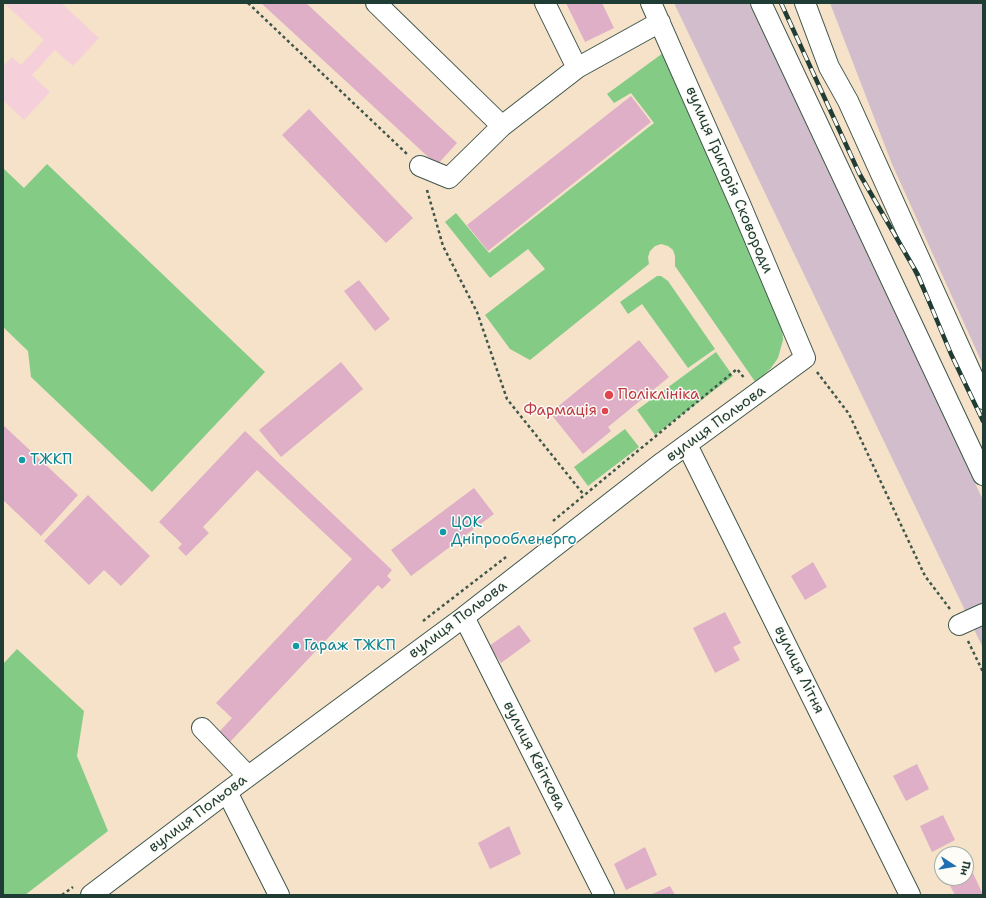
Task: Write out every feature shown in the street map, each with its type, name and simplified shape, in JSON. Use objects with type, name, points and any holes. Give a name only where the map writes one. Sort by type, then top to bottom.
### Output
[{"type":"street","points":[[376,3],[502,126]]},
{"type":"street","points":[[545,3],[577,68]]},
{"type":"street","name":"вулиця Григорія Сковороди","points":[[651,3],[805,358]]},
{"type":"street","points":[[761,3],[983,475]]},
{"type":"street","points":[[806,3],[829,67],[848,101],[983,400]]},
{"type":"street","points":[[420,166],[449,178],[502,126],[577,68],[660,22]]},
{"type":"street","name":"вулиця Польова","points":[[83,890],[227,792],[464,617],[687,445],[805,358]]},
{"type":"street","name":"вулиця Літня","points":[[687,445],[910,895]]},
{"type":"street","points":[[959,625],[983,614]]},
{"type":"street","name":"вулиця Квіткова","points":[[464,617],[604,895]]},
{"type":"street","points":[[202,728],[248,776]]},
{"type":"street","points":[[227,792],[279,895]]},
{"type":"path","points":[[248,3],[420,166],[443,246],[477,312],[507,399],[584,495]]},
{"type":"path","points":[[805,358],[823,378],[848,414],[925,576],[947,604],[983,672]]},
{"type":"path","points":[[548,525],[737,369],[746,381]]},
{"type":"path","points":[[418,625],[511,553]]},
{"type":"path","points":[[62,895],[83,890]]},
{"type":"shaded area","points":[[4,3],[61,3],[99,38],[73,66],[55,50],[32,75],[50,92],[24,120],[3,100],[3,67],[12,57],[21,65],[44,40]]},
{"type":"shaded area","points":[[674,3],[749,3],[983,500],[983,648]]},
{"type":"shaded area","points":[[830,3],[983,3],[983,365],[892,164]]},
{"type":"green space","points":[[663,53],[782,327],[783,340],[778,358],[771,368],[756,383],[675,266],[675,256],[673,250],[668,246],[661,244],[655,246],[650,251],[648,257],[649,264],[530,360],[510,349],[485,315],[545,269],[528,249],[490,278],[445,222],[456,213],[489,253],[654,123],[631,93],[614,103],[607,94]]},
{"type":"green space","points":[[47,164],[265,372],[152,492],[31,377],[28,351],[3,327],[3,168],[24,188]]},
{"type":"green space","points":[[657,276],[661,276],[668,281],[715,349],[688,368],[642,304],[628,314],[620,302]]},
{"type":"green space","points":[[716,352],[733,376],[655,435],[637,410]]},
{"type":"green space","points":[[625,429],[639,447],[588,486],[574,467]]},
{"type":"green space","points":[[17,649],[84,711],[77,756],[108,831],[25,895],[3,895],[3,664]]},
{"type":"building","points":[[261,3],[306,3],[457,143],[437,165]]},
{"type":"building","points":[[566,3],[602,3],[614,28],[585,42]]},
{"type":"building","points":[[631,96],[651,122],[488,251],[467,225]]},
{"type":"building","points":[[309,109],[413,218],[386,243],[282,135]]},
{"type":"building","points":[[359,280],[390,319],[375,331],[344,291]]},
{"type":"building","name":"Поліклініка","points":[[639,340],[669,377],[608,427],[611,431],[583,454],[550,413]]},
{"type":"building","points":[[341,362],[363,389],[281,457],[259,430]]},
{"type":"building","name":"ТЖКП","points":[[3,425],[78,495],[41,536],[3,500]]},
{"type":"building","name":"Гараж ТЖКП","points":[[245,431],[392,570],[387,576],[391,580],[382,589],[378,585],[230,742],[219,732],[232,718],[216,703],[352,559],[257,470],[203,527],[209,533],[186,556],[178,548],[182,544],[159,522]]},
{"type":"building","name":"ЦОК Дніпрообленерго","points":[[474,488],[494,514],[411,576],[391,550]]},
{"type":"building","points":[[88,495],[150,556],[121,586],[104,570],[89,585],[44,541]]},
{"type":"building","points":[[813,562],[827,587],[805,600],[791,576]]},
{"type":"building","points":[[725,612],[741,643],[733,647],[740,660],[715,673],[693,628]]},
{"type":"building","points":[[519,625],[531,641],[501,663],[489,646]]},
{"type":"building","points":[[917,764],[929,789],[906,801],[893,776]]},
{"type":"building","points":[[943,815],[955,840],[944,846],[934,846],[934,851],[932,852],[920,826]]},
{"type":"building","points":[[509,826],[521,854],[490,869],[478,843]]},
{"type":"building","points":[[645,847],[657,875],[626,890],[614,864]]},
{"type":"building","points":[[974,875],[983,895],[955,895],[950,886],[974,886]]},
{"type":"building","points":[[670,886],[675,895],[650,895]]},
{"type":"railway","points":[[781,3],[859,173],[918,275],[951,354],[983,421]]},
{"type":"place","name":"Поліклініка","points":[[609,395]]},
{"type":"place","name":"Фармація","points":[[605,411]]},
{"type":"place","name":"ТЖКП","points":[[22,460]]},
{"type":"place","name":"ЦОК Дніпрообленерго","points":[[443,532]]},
{"type":"place","name":"Гараж ТЖКП","points":[[296,646]]}]
